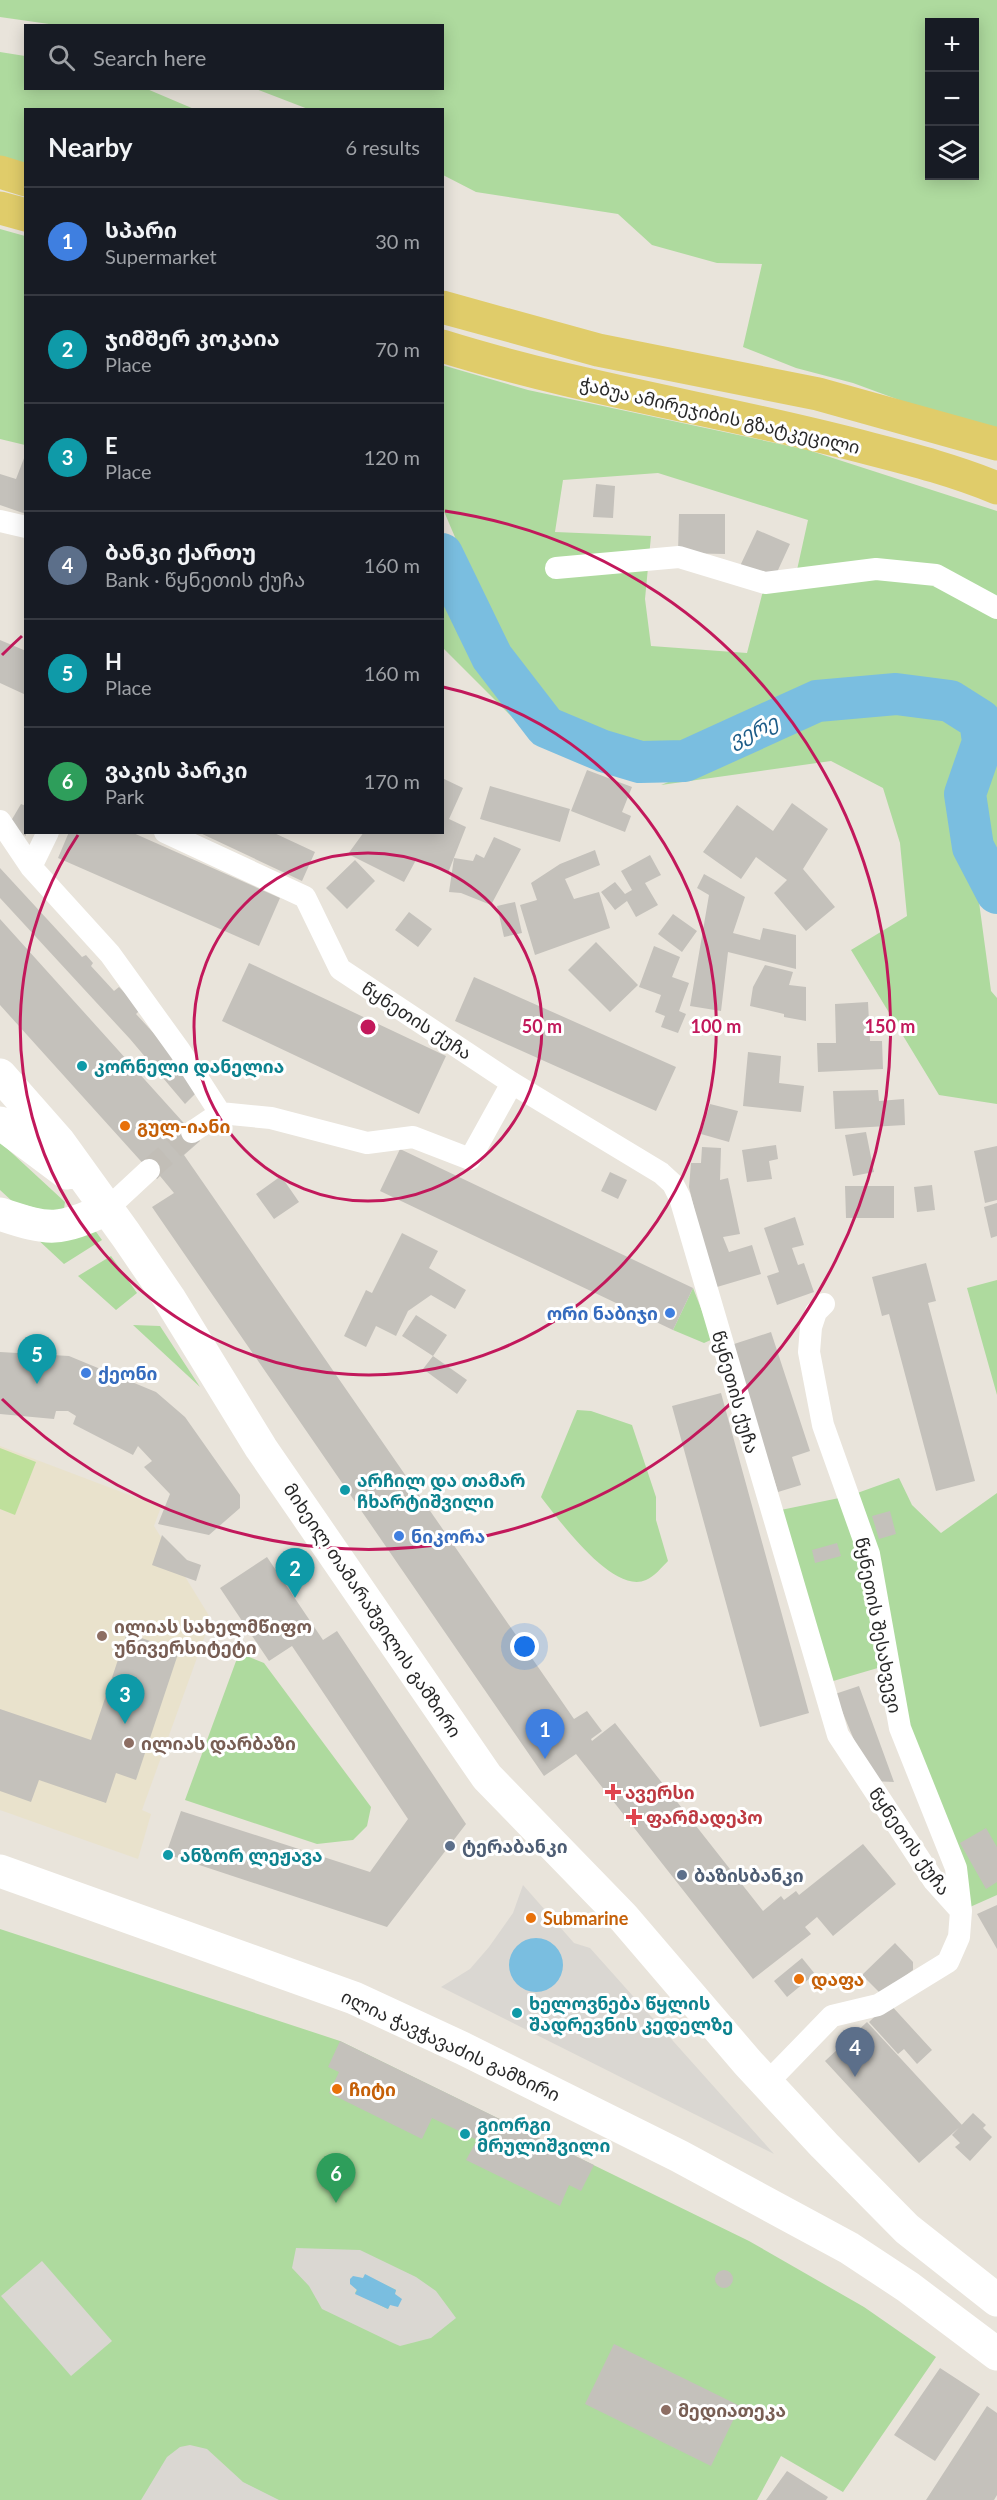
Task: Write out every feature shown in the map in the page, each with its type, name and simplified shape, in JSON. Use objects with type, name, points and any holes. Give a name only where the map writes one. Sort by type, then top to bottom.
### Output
[{"type":"main road","points":[[0,172],[24,179]]},
{"type":"main road","points":[[0,208],[24,214]]},
{"type":"main road","name":"ჭაბუა ამირეჯიბის გზატკეცილი","points":[[444,308],[598,350],[818,394],[997,444]]},
{"type":"main road","name":"ჭაბუა ამირეჯიბის გზატკეცილი","points":[[444,347],[584,384],[800,430],[922,462],[997,488]]},
{"type":"main road","name":"მიხეილ თამარაშვილის გამზირი","points":[[0,1075],[59,1142],[169,1298],[261,1448],[487,1778],[623,1917],[767,2083]]},
{"type":"main road","points":[[0,1123],[100,1200],[73,1224],[54,1228],[0,1214]]},
{"type":"main road","name":"ილია ჭავჭავაძის გამზირი","points":[[0,1871],[354,1998],[462,2048],[679,2156],[849,2248],[908,2287],[997,2354]]},
{"type":"main road","points":[[767,2083],[907,2229],[997,2300]]},
{"type":"street","points":[[0,521],[24,527]]},
{"type":"street","points":[[556,568],[679,557],[765,583],[876,569],[936,575],[997,608]]},
{"type":"street","points":[[0,821],[31,867],[110,954],[180,1051],[220,1113]]},
{"type":"street","points":[[31,867],[47,834]]},
{"type":"street","name":"წყნეთის ქუჩა","points":[[169,834],[305,897],[340,969],[512,1083],[661,1173],[673,1184],[680,1198],[838,1735],[934,1881],[961,1911],[959,1937],[948,1962],[878,2005],[832,2016],[767,2083]]},
{"type":"street","points":[[192,1132],[220,1113],[271,1118],[367,1143],[413,1137],[470,1159],[512,1083]]},
{"type":"street","points":[[100,1200],[149,1170]]},
{"type":"street","name":"წყნეთის შესახვევი","points":[[824,1304],[816,1312],[811,1327],[809,1352],[823,1425],[869,1554],[900,1728],[956,1868],[961,1911]]},
{"type":"shaded area","name":"ილიას სახელმწიფო უნივერსიტეტი","points":[[0,1446],[161,1507],[154,1526],[211,1619],[142,1810],[151,1814],[138,1859],[0,1810]]},
{"type":"shaded area","points":[[523,1885],[574,1943],[590,1948],[774,2154],[441,1987],[470,1969],[489,1947],[513,1913]]},
{"type":"shaded area","points":[[296,2248],[360,2250],[416,2277],[436,2291],[456,2318],[431,2338],[400,2346],[322,2309],[309,2286],[292,2268]],"holes":[[[365,2275],[396,2290],[388,2309],[355,2293]]]},
{"type":"shaded area","points":[[42,2261],[112,2341],[71,2376],[1,2296]]},
{"type":"shaded area","points":[[190,2445],[207,2449],[243,2482],[279,2500],[141,2500],[167,2457],[180,2447]]},
{"type":"green space","points":[[0,0],[997,0],[997,436],[853,383],[796,368],[743,347],[762,264],[717,263],[652,245],[618,214],[476,192],[444,176],[444,108],[305,108],[259,90],[444,90],[444,24],[49,24],[0,17]]},
{"type":"green space","points":[[0,52],[24,56],[24,90],[149,90],[192,108],[24,108],[24,164],[0,156]]},
{"type":"green space","points":[[0,229],[24,236],[24,445],[0,439]]},
{"type":"green space","points":[[444,366],[528,390],[808,450],[997,511],[997,865],[984,833],[977,798],[995,743],[991,717],[956,694],[896,683],[810,688],[692,741],[637,747],[546,715],[503,650],[444,511]],"holes":[[[658,473],[808,520],[795,579],[765,583],[747,653],[651,646],[645,599],[651,536],[555,532],[563,480]]]},
{"type":"green space","points":[[444,579],[475,652],[514,719],[444,649]]},
{"type":"green space","points":[[882,711],[944,713],[973,737],[954,799],[958,836],[973,870],[991,991],[997,998],[997,1104],[939,1095],[851,950],[907,916],[900,843],[883,788],[831,761],[661,785],[819,721]]},
{"type":"green space","points":[[0,1142],[65,1202],[64,1209],[59,1214],[13,1202],[0,1190]]},
{"type":"green space","points":[[94,1229],[102,1240],[64,1264],[35,1237]]},
{"type":"green space","points":[[111,1256],[137,1293],[116,1310],[78,1276]]},
{"type":"green space","points":[[997,1280],[997,1395],[967,1288]]},
{"type":"green space","points":[[693,1288],[713,1339],[704,1343],[673,1330]]},
{"type":"green space","points":[[133,1325],[160,1326],[200,1387]]},
{"type":"green space","points":[[577,1410],[591,1411],[632,1425],[656,1497],[656,1520],[668,1561],[646,1580],[633,1582],[618,1577],[603,1566],[573,1537],[541,1497]]},
{"type":"green space","points":[[0,1448],[36,1462],[15,1515],[0,1509]]},
{"type":"green space","points":[[899,1478],[912,1505],[941,1533],[997,1493],[997,1895],[961,1911],[888,1665],[823,1684],[771,1512],[849,1496]]},
{"type":"green space","points":[[239,1653],[264,1663],[371,1807],[367,1826],[353,1840],[317,1844],[185,1800]]},
{"type":"green space","points":[[0,1929],[340,2041],[749,2241],[864,2307],[936,2357],[843,2492],[781,2456],[757,2500],[0,2500]]},
{"type":"water","points":[[536,1938],[546,1940],[555,1946],[561,1955],[563,1965],[561,1975],[555,1984],[546,1990],[536,1992],[526,1990],[517,1984],[511,1975],[509,1965],[511,1955],[517,1946],[526,1940]]},
{"type":"water","points":[[365,2274],[396,2290],[395,2294],[402,2299],[398,2307],[390,2305],[388,2309],[355,2294],[357,2290],[350,2284],[350,2279],[353,2276],[363,2278]]},
{"type":"building","points":[[24,458],[24,513],[0,505],[0,474],[16,479]]},
{"type":"building","points":[[596,484],[615,486],[613,518],[593,517]]},
{"type":"building","points":[[679,514],[725,514],[725,554],[678,553]]},
{"type":"building","points":[[757,530],[790,544],[773,581],[740,566]]},
{"type":"building","points":[[0,640],[24,650],[24,694],[0,683]]},
{"type":"building","points":[[587,770],[632,787],[622,812],[631,816],[625,832],[571,811]]},
{"type":"building","points":[[444,779],[463,788],[449,819],[466,827],[448,873],[416,860],[404,882],[348,854],[363,834],[444,834]]},
{"type":"building","points":[[490,786],[570,809],[560,842],[480,819]]},
{"type":"building","points":[[792,803],[828,829],[803,869],[835,907],[806,931],[774,893],[787,880],[756,857],[741,879],[703,852],[737,805],[773,831]]},
{"type":"building","points":[[21,804],[24,805],[24,834],[26,836],[8,826]]},
{"type":"building","points":[[68,834],[136,834],[280,898],[259,946],[58,858]]},
{"type":"building","points":[[202,834],[276,834],[315,852],[302,881]]},
{"type":"building","points":[[494,837],[521,849],[491,905],[461,893],[449,892],[454,858],[473,861],[476,854],[484,858]]},
{"type":"building","points":[[595,850],[600,865],[565,879],[574,899],[599,892],[610,928],[535,955],[520,905],[537,900],[531,883],[560,864]]},
{"type":"building","points":[[650,855],[661,875],[645,883],[658,905],[636,917],[627,901],[615,910],[601,892],[615,882],[625,894],[632,890],[621,871]]},
{"type":"building","points":[[355,860],[375,881],[347,909],[326,888]]},
{"type":"building","points":[[0,868],[82,957],[86,955],[93,963],[91,966],[114,991],[119,987],[141,1009],[136,1014],[171,1052],[197,1092],[185,1104],[130,1039],[0,898]]},
{"type":"building","points":[[704,874],[745,897],[733,933],[760,940],[763,928],[796,935],[796,969],[728,952],[721,1011],[690,1006],[709,895],[697,888]]},
{"type":"building","points":[[515,902],[522,933],[504,937],[497,906]]},
{"type":"building","points":[[409,912],[432,929],[418,947],[395,930]]},
{"type":"building","points":[[673,914],[697,931],[682,952],[658,934]]},
{"type":"building","points":[[0,919],[200,1141],[184,1155],[574,1719],[587,1711],[602,1731],[591,1739],[592,1741],[615,1723],[763,1911],[781,1896],[784,1900],[796,1891],[799,1895],[863,1844],[896,1884],[833,1936],[817,1917],[805,1927],[811,1934],[753,1979],[576,1754],[544,1776],[152,1207],[174,1193],[160,1176],[157,1179],[0,1005]]},
{"type":"building","points":[[596,942],[638,985],[610,1012],[568,970]]},
{"type":"building","points":[[654,946],[680,957],[672,977],[689,983],[679,1011],[686,1014],[678,1033],[661,1027],[665,1016],[655,1012],[661,995],[639,987]]},
{"type":"building","points":[[249,963],[446,1056],[419,1114],[222,1021]]},
{"type":"building","points":[[765,965],[793,972],[789,985],[806,987],[806,1021],[784,1017],[784,1014],[750,1006],[753,987]]},
{"type":"building","points":[[474,977],[676,1067],[656,1111],[455,1021]]},
{"type":"building","points":[[868,1002],[870,1041],[882,1041],[883,1069],[818,1072],[817,1043],[836,1043],[835,1004]]},
{"type":"building","points":[[748,1052],[781,1056],[779,1083],[804,1086],[801,1112],[743,1106]]},
{"type":"building","points":[[878,1090],[879,1101],[904,1099],[905,1125],[835,1129],[833,1091]]},
{"type":"building","points":[[710,1104],[738,1111],[729,1142],[701,1134]]},
{"type":"building","points":[[866,1132],[874,1172],[853,1176],[845,1135]]},
{"type":"building","points":[[776,1145],[778,1159],[769,1161],[772,1179],[747,1182],[742,1150]]},
{"type":"building","points":[[997,1146],[997,1200],[985,1203],[974,1151]]},
{"type":"building","points":[[702,1147],[721,1148],[720,1180],[728,1178],[740,1234],[723,1237],[729,1252],[752,1245],[761,1274],[717,1287],[702,1242],[689,1187],[691,1163],[701,1163]]},
{"type":"building","points":[[400,1149],[693,1288],[673,1330],[380,1191]]},
{"type":"building","points":[[610,1172],[627,1180],[618,1199],[601,1191]]},
{"type":"building","points":[[281,1176],[299,1202],[274,1219],[256,1194]]},
{"type":"building","points":[[932,1185],[935,1210],[917,1212],[914,1187]]},
{"type":"building","points":[[845,1186],[894,1186],[894,1218],[846,1218]]},
{"type":"building","points":[[997,1203],[997,1236],[991,1238],[984,1207]]},
{"type":"building","points":[[795,1217],[804,1245],[792,1248],[798,1265],[804,1263],[814,1292],[777,1305],[767,1276],[779,1272],[764,1228]]},
{"type":"building","points":[[402,1233],[438,1251],[429,1268],[466,1290],[455,1309],[431,1295],[408,1311],[396,1336],[376,1326],[366,1347],[344,1336],[366,1290],[372,1293]]},
{"type":"building","points":[[926,1263],[936,1301],[928,1303],[975,1481],[936,1491],[889,1314],[882,1316],[872,1277]]},
{"type":"building","points":[[416,1315],[447,1335],[433,1356],[402,1336]]},
{"type":"building","points":[[771,1332],[810,1451],[792,1457],[801,1485],[778,1492],[731,1345]]},
{"type":"building","points":[[0,1352],[69,1356],[156,1392],[185,1417],[240,1495],[240,1508],[209,1535],[158,1524],[170,1494],[144,1467],[152,1461],[138,1446],[133,1455],[73,1424],[76,1416],[68,1411],[56,1411],[54,1419],[0,1414]]},
{"type":"building","points":[[433,1356],[467,1380],[457,1394],[423,1369]]},
{"type":"building","points":[[721,1393],[809,1713],[760,1727],[672,1406]]},
{"type":"building","points":[[890,1511],[896,1534],[879,1539],[872,1516]]},
{"type":"building","points":[[162,1535],[187,1560],[201,1565],[196,1581],[152,1565]]},
{"type":"building","points":[[837,1543],[841,1556],[815,1563],[812,1550]]},
{"type":"building","points":[[267,1557],[323,1640],[337,1631],[466,1824],[387,1927],[166,1854],[181,1811],[370,1872],[408,1819],[292,1646],[269,1661],[220,1588]]},
{"type":"building","points":[[127,1633],[179,1651],[136,1780],[116,1773],[106,1803],[39,1780],[31,1802],[0,1791],[0,1709],[91,1740]]},
{"type":"building","points":[[859,1686],[894,1782],[871,1781],[835,1694]]},
{"type":"building","points":[[986,1828],[997,1847],[997,1882],[986,1889],[960,1843]]},
{"type":"building","points":[[997,1905],[997,1949],[977,1914]]},
{"type":"building","points":[[895,1943],[913,1962],[913,1970],[881,1994],[862,1975]]},
{"type":"building","points":[[802,1958],[815,1974],[787,1997],[774,1981]]},
{"type":"building","points":[[889,2003],[932,2050],[917,2064],[904,2049],[898,2054],[869,2022]]},
{"type":"building","points":[[867,2022],[962,2125],[919,2163],[825,2061]]},
{"type":"building","points":[[340,2041],[594,2165],[581,2191],[569,2185],[560,2206],[466,2160],[477,2140],[455,2129],[432,2118],[422,2139],[329,2093],[339,2072],[328,2067]]},
{"type":"building","points":[[973,2113],[986,2125],[983,2128],[992,2137],[970,2161],[955,2147],[960,2143],[952,2135]]},
{"type":"building","points":[[720,2270],[728,2270],[733,2275],[731,2286],[720,2288],[715,2283],[715,2275]]},
{"type":"building","points":[[614,2344],[740,2406],[711,2466],[585,2404]]},
{"type":"building","points":[[940,2368],[980,2394],[935,2461],[894,2435]]},
{"type":"building","points":[[987,2406],[997,2413],[997,2495],[994,2500],[926,2500]]},
{"type":"building","points":[[787,2471],[828,2497],[826,2500],[766,2500]]},
{"type":"waterway","name":"ვერე","points":[[444,558],[492,657],[546,727],[603,751],[640,762],[685,761],[817,701],[896,694],[950,701],[980,720],[983,742],[965,794],[973,847],[997,893]]},
{"type":"tunnel","points":[[149,1170],[192,1132]]},
{"type":"place","name":"კორნელი დანელია","points":[[82,1066]]},
{"type":"place","name":"გულ-იანი","points":[[125,1126]]},
{"type":"place","name":"ორი ნაბიჯი","points":[[670,1313]]},
{"type":"place","name":"ქეონი","points":[[86,1373]]},
{"type":"place","name":"H","points":[[37,1384]]},
{"type":"place","name":"არჩილ და თამარ ჩხარტიშვილი","points":[[345,1490]]},
{"type":"place","name":"ნიკორა","points":[[399,1536]]},
{"type":"place","name":"ჯიმშერ კოკაია","points":[[295,1598]]},
{"type":"place","name":"ილიას სახელმწიფო უნივერსიტეტი","points":[[102,1636]]},
{"type":"place","name":"E","points":[[125,1724]]},
{"type":"place","name":"ილიას დარბაზი","points":[[129,1743]]},
{"type":"place","name":"სპარი","points":[[545,1759]]},
{"type":"place","name":"ავერსი","points":[[613,1792]]},
{"type":"place","name":"ფარმადეპო","points":[[634,1817]]},
{"type":"place","name":"ტერაბანკი","points":[[450,1846]]},
{"type":"place","name":"ანზორ ლეჟავა","points":[[168,1855]]},
{"type":"place","name":"ბაზისბანკი","points":[[682,1875]]},
{"type":"place","name":"Submarine","points":[[531,1918]]},
{"type":"place","name":"დაფა","points":[[799,1979]]},
{"type":"place","name":"ხელოვნება წყლის შადრევნის კედელზე","points":[[517,2013]]},
{"type":"place","name":"ბანკი ქართუ","points":[[855,2077]]},
{"type":"place","name":"ჩიტი","points":[[337,2089]]},
{"type":"place","name":"გიორგი მრულიშვილი","points":[[465,2134]]},
{"type":"place","name":"ვაკის პარკი","points":[[336,2203]]},
{"type":"place","name":"მედიათეკა","points":[[666,2410]]}]
